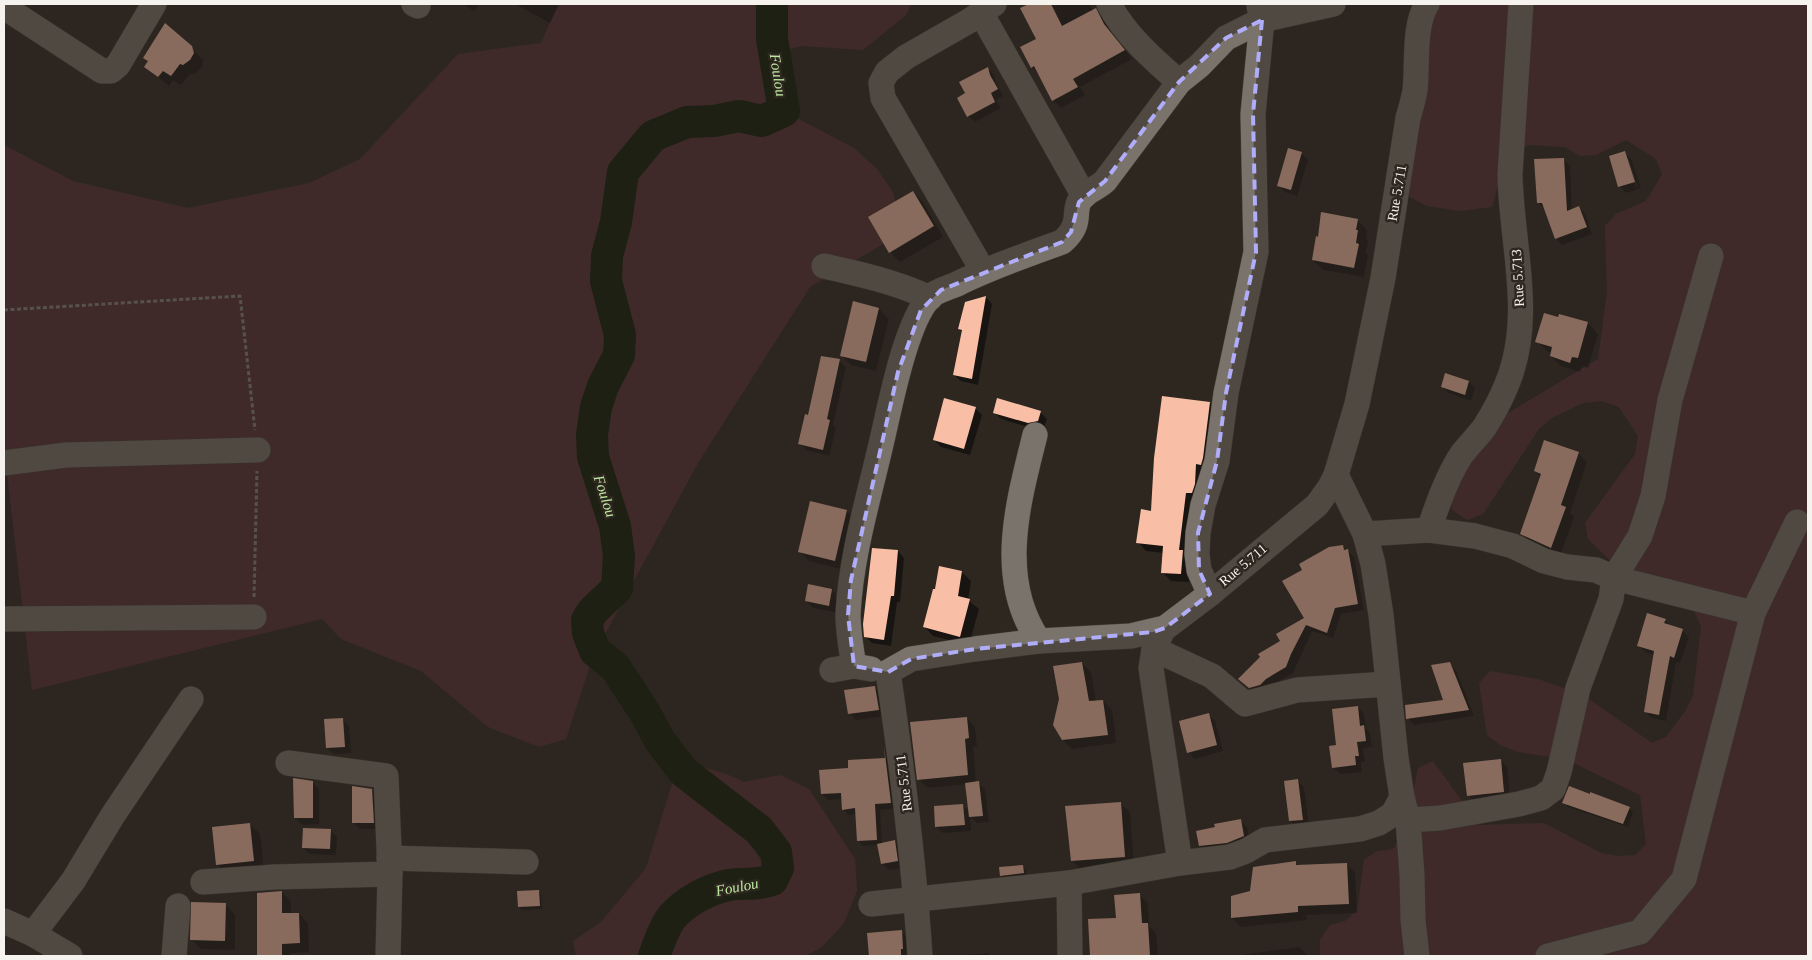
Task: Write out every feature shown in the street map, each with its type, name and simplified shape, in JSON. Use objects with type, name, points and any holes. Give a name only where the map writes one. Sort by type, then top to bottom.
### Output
[{"type":"street","points":[[4,6],[102,72],[111,71],[118,65],[154,4]]},
{"type":"street","points":[[1109,4],[1141,48],[1179,82]]},
{"type":"street","points":[[888,672],[843,668],[852,580],[859,539],[898,372],[909,336],[921,310],[930,298],[941,290],[983,271],[1062,242],[1072,232],[1079,202],[1084,196],[1105,181],[1179,82],[1199,66],[1226,38],[1260,12],[1333,4]]},
{"type":"street","name":"Rue 5.711","points":[[920,956],[901,761],[888,672],[910,659],[975,649],[1039,642],[1131,636],[1159,639],[1317,505],[1336,475],[1356,404],[1381,287],[1408,118],[1414,92],[1419,30],[1424,8],[1427,4]]},
{"type":"street","name":"Rue 5.713","points":[[1430,530],[1437,505],[1462,455],[1484,428],[1507,383],[1515,357],[1522,299],[1510,195],[1510,174],[1521,4]]},
{"type":"street","points":[[983,271],[883,98],[882,84],[887,72],[906,57],[987,8],[1084,196]]},
{"type":"street","points":[[1210,594],[1199,570],[1197,554],[1198,533],[1203,506],[1217,461],[1226,393],[1256,252],[1253,114],[1260,12]]},
{"type":"street","points":[[871,904],[1069,883],[1180,863],[1230,857],[1246,851],[1264,840],[1379,824],[1393,814],[1405,809],[1440,818],[1519,804],[1541,798],[1553,789],[1559,772],[1578,688],[1611,600],[1614,578],[1640,536],[1653,496],[1670,400],[1711,256]]},
{"type":"street","points":[[824,266],[915,290],[930,298]]},
{"type":"street","points":[[1035,435],[1019,506],[1013,566],[1016,589],[1022,609],[1028,626],[1039,642]]},
{"type":"street","points":[[4,462],[66,455],[258,450]]},
{"type":"street","points":[[1336,475],[1365,534],[1374,573],[1405,809],[1412,875],[1413,920],[1417,956]]},
{"type":"street","points":[[1548,956],[1640,932],[1684,879],[1754,613],[1797,522]]},
{"type":"street","points":[[1365,534],[1430,530],[1484,538],[1512,546],[1544,561],[1567,567],[1596,570],[1614,578],[1754,613]]},
{"type":"street","points":[[4,619],[254,617]]},
{"type":"street","points":[[1180,863],[1152,668],[1159,639],[1212,676],[1245,704],[1297,690],[1388,684]]},
{"type":"street","points":[[33,934],[73,880],[113,815],[191,699]]},
{"type":"street","points":[[288,763],[386,776],[389,866],[388,956]]},
{"type":"street","points":[[204,882],[389,866],[526,862]]},
{"type":"street","points":[[1069,883],[1070,956]]},
{"type":"street","points":[[174,956],[178,906]]},
{"type":"street","points":[[4,921],[33,934],[70,956]]},
{"type":"path","points":[[4,310],[240,296],[258,450],[254,617]]},
{"type":"highlighted area","points":[[1262,20],[1253,114],[1256,252],[1226,393],[1217,461],[1198,533],[1199,570],[1210,594],[1165,628],[1153,632],[975,649],[911,659],[888,672],[854,666],[848,615],[851,580],[898,372],[921,310],[941,290],[1062,242],[1071,232],[1079,202],[1105,181],[1179,82],[1226,38]]},
{"type":"shaded area","points":[[558,4],[911,4],[906,15],[863,50],[801,46],[773,54],[763,81],[776,107],[854,148],[877,169],[893,192],[899,221],[883,244],[810,287],[698,463],[593,656],[566,739],[539,747],[488,727],[421,671],[341,639],[322,619],[32,690],[4,446],[4,145],[73,181],[188,208],[309,183],[360,159],[458,54],[541,43]]},
{"type":"shaded area","points":[[1430,4],[1808,4],[1808,956],[1320,956],[1320,940],[1330,925],[1345,921],[1357,910],[1364,860],[1377,851],[1393,849],[1399,840],[1407,820],[1418,768],[1433,761],[1479,825],[1544,823],[1601,853],[1618,856],[1635,855],[1646,844],[1640,795],[1565,759],[1518,752],[1500,745],[1487,735],[1479,683],[1490,671],[1538,679],[1583,695],[1652,743],[1666,737],[1686,710],[1693,696],[1701,627],[1694,610],[1623,573],[1588,539],[1585,523],[1635,454],[1638,436],[1619,407],[1602,401],[1583,403],[1552,418],[1539,429],[1483,514],[1467,520],[1452,510],[1449,494],[1493,422],[1598,359],[1607,292],[1605,226],[1616,214],[1646,201],[1662,174],[1656,159],[1626,140],[1596,155],[1580,156],[1565,147],[1531,145],[1516,149],[1505,161],[1492,207],[1460,211],[1427,206],[1404,194]]},
{"type":"shaded area","points":[[683,748],[693,765],[725,774],[743,782],[780,775],[809,789],[855,859],[857,891],[844,923],[822,947],[805,956],[576,956],[573,941],[601,922],[646,868]]},
{"type":"building","points":[[1029,4],[1051,4],[1062,26],[1096,8],[1104,24],[1125,50],[1073,79],[1078,87],[1052,101],[1034,66],[1031,68],[1020,47],[1036,39],[1020,8]]},
{"type":"building","points":[[165,23],[192,46],[194,53],[190,60],[183,65],[180,64],[171,76],[163,71],[158,77],[144,67],[148,61],[143,58]]},
{"type":"building","points":[[988,67],[998,89],[991,93],[995,102],[967,117],[957,98],[965,93],[959,82]]},
{"type":"building","points":[[1288,148],[1302,152],[1291,190],[1277,186]]},
{"type":"building","points":[[1625,151],[1635,182],[1618,187],[1609,156]]},
{"type":"building","points":[[1564,158],[1567,211],[1579,206],[1587,227],[1555,239],[1542,203],[1537,203],[1534,159]]},
{"type":"building","points":[[913,191],[934,226],[889,253],[868,217]]},
{"type":"building","points":[[1321,212],[1358,219],[1356,243],[1359,244],[1354,268],[1312,260],[1316,236],[1318,237]]},
{"type":"building","points":[[986,296],[972,379],[953,375],[962,330],[958,329],[965,302]]},
{"type":"building","points":[[853,301],[879,308],[866,362],[840,356]]},
{"type":"building","points":[[1544,313],[1558,317],[1559,314],[1588,322],[1578,358],[1572,357],[1570,363],[1550,356],[1552,347],[1535,342]]},
{"type":"building","points":[[821,356],[840,359],[827,419],[830,420],[823,450],[798,444],[805,414],[808,415]]},
{"type":"building","points":[[1445,373],[1469,381],[1465,395],[1441,387]]},
{"type":"building","points":[[1162,396],[1210,402],[1203,458],[1201,465],[1196,464],[1195,484],[1192,493],[1186,493],[1179,550],[1183,550],[1181,574],[1161,573],[1163,546],[1136,543],[1141,509],[1151,511],[1154,458]]},
{"type":"building","points":[[944,398],[976,407],[964,449],[933,440]]},
{"type":"building","points":[[997,398],[1041,411],[1038,421],[1028,423],[993,413]]},
{"type":"building","points":[[1544,440],[1579,452],[1561,505],[1566,507],[1551,548],[1520,534],[1541,474],[1534,471]]},
{"type":"building","points":[[810,501],[847,510],[835,561],[798,552]]},
{"type":"building","points":[[1343,545],[1344,550],[1348,549],[1358,604],[1335,608],[1327,633],[1306,625],[1286,667],[1266,679],[1260,685],[1249,688],[1238,679],[1260,657],[1258,654],[1280,641],[1276,634],[1304,618],[1282,581],[1302,570],[1299,564],[1329,547]]},
{"type":"building","points":[[872,548],[898,550],[894,596],[891,596],[884,640],[864,637],[863,624]]},
{"type":"building","points":[[939,566],[962,571],[958,596],[970,599],[960,637],[923,627],[933,589],[935,589]]},
{"type":"building","points":[[808,584],[832,589],[829,606],[805,601]]},
{"type":"building","points":[[1647,613],[1666,619],[1664,623],[1683,629],[1674,658],[1670,656],[1659,715],[1644,712],[1654,651],[1637,646]]},
{"type":"building","points":[[1082,662],[1089,701],[1103,700],[1108,735],[1062,740],[1053,725],[1059,699],[1053,666]]},
{"type":"building","points":[[1450,662],[1469,710],[1406,719],[1405,705],[1443,700],[1431,665]]},
{"type":"building","points":[[875,686],[879,710],[848,714],[844,690]]},
{"type":"building","points":[[1358,706],[1360,726],[1364,725],[1366,741],[1357,742],[1359,756],[1355,756],[1356,765],[1332,768],[1329,746],[1336,745],[1332,709]]},
{"type":"building","points":[[1209,713],[1217,745],[1187,753],[1179,721]]},
{"type":"building","points":[[967,717],[969,738],[965,739],[968,775],[917,780],[910,722]]},
{"type":"building","points":[[343,718],[345,747],[326,748],[324,719]]},
{"type":"building","points":[[884,746],[891,803],[875,804],[877,840],[857,841],[855,808],[842,810],[841,793],[821,794],[819,770],[848,768],[848,760],[885,758]]},
{"type":"building","points":[[1501,759],[1504,792],[1467,796],[1463,763]]},
{"type":"building","points":[[293,778],[313,781],[313,818],[294,818]]},
{"type":"building","points":[[1298,779],[1303,820],[1289,821],[1284,781]]},
{"type":"building","points":[[979,781],[983,816],[969,817],[965,783]]},
{"type":"building","points":[[352,786],[372,789],[374,823],[352,823]]},
{"type":"building","points":[[1569,786],[1630,807],[1623,824],[1562,803]]},
{"type":"building","points":[[1121,802],[1125,857],[1071,861],[1065,806]]},
{"type":"building","points":[[963,804],[965,825],[935,827],[934,806]]},
{"type":"building","points":[[1241,819],[1244,836],[1227,843],[1199,846],[1196,831],[1215,827],[1214,824]]},
{"type":"building","points":[[250,823],[254,861],[216,865],[212,827]]},
{"type":"building","points":[[303,828],[331,829],[330,849],[302,848]]},
{"type":"building","points":[[895,840],[898,861],[881,864],[877,844]]},
{"type":"building","points":[[1296,861],[1296,865],[1347,863],[1349,904],[1298,906],[1298,912],[1231,918],[1231,896],[1250,891],[1253,867]]},
{"type":"building","points":[[1023,865],[1024,873],[1000,876],[999,867]]},
{"type":"building","points":[[539,890],[540,906],[518,907],[517,891]]},
{"type":"building","points":[[282,891],[282,913],[299,913],[300,943],[282,944],[282,956],[257,956],[257,893]]},
{"type":"building","points":[[1140,893],[1142,923],[1148,923],[1150,956],[1090,956],[1088,919],[1116,918],[1114,895]]},
{"type":"building","points":[[191,902],[226,903],[225,941],[190,940]]},
{"type":"building","points":[[902,930],[903,949],[901,949],[901,956],[869,956],[867,933]]},
{"type":"waterway","name":"Foulou","points":[[654,956],[669,921],[691,901],[721,887],[772,880],[778,868],[776,852],[759,830],[684,772],[660,741],[645,713],[615,667],[595,651],[588,633],[587,620],[593,611],[617,588],[619,556],[615,526],[593,457],[592,435],[596,407],[603,386],[619,355],[620,335],[606,281],[607,256],[616,222],[623,172],[653,136],[687,122],[714,121],[739,116],[762,121],[784,111],[772,39],[772,4]]}]
